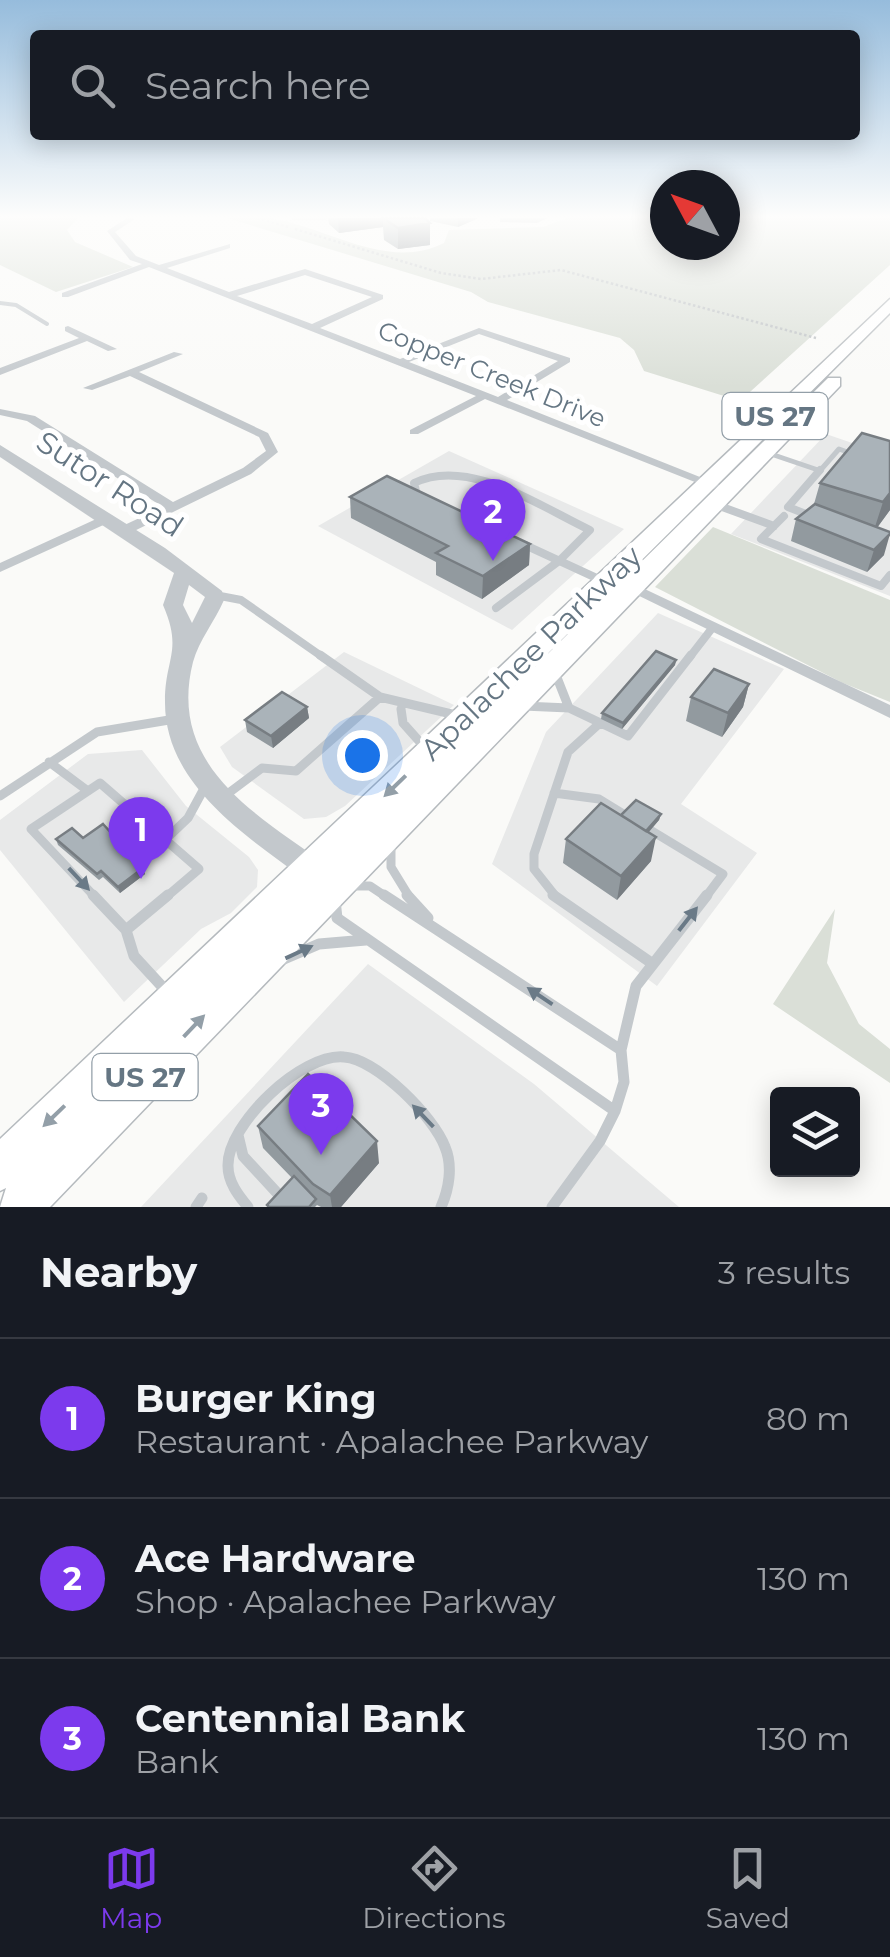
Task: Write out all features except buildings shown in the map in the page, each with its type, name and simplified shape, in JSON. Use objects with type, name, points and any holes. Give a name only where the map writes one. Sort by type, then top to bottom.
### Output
[{"type":"main road","name":"Apalachee Parkway","points":[[716,492],[765,452],[890,304]]},
{"type":"main road","name":"Apalachee Parkway","points":[[19,1207],[237,982],[430,752],[619,585],[716,492],[852,351],[890,325]]},
{"type":"main road","name":"Apalachee Parkway","points":[[0,1169],[174,1000],[322,877],[399,821],[553,668],[619,585]]},
{"type":"street","points":[[65,295],[128,274]]},
{"type":"street","name":"Copper Creek Drive","points":[[176,274],[404,361],[650,461],[716,492]]},
{"type":"street","points":[[230,295],[298,274]]},
{"type":"street","points":[[313,274],[380,297],[314,327]]},
{"type":"street","points":[[68,329],[112,350]]},
{"type":"street","points":[[404,361],[479,331],[566,360],[498,401]]},
{"type":"street","points":[[0,372],[87,338]]},
{"type":"street","points":[[88,388],[178,354]]},
{"type":"street","points":[[123,530],[257,465],[272,452],[264,435],[130,372]]},
{"type":"street","points":[[414,432],[485,395]]},
{"type":"street","name":"Sutor Road","points":[[0,412],[30,418],[171,506]]},
{"type":"street","name":"Sutor Road","points":[[2,454],[123,530],[211,597],[185,651],[178,677],[176,719],[188,756],[214,790],[322,877]]},
{"type":"street","points":[[0,568],[104,519]]},
{"type":"street","name":"Sutor Road","points":[[183,573],[179,603],[185,651]]},
{"type":"street","points":[[619,585],[890,712]]},
{"type":"street","points":[[179,603],[191,614],[211,597]]},
{"type":"lane","points":[[0,304],[16,305],[48,324]]},
{"type":"lane","points":[[822,520],[788,508],[840,449],[856,456]]},
{"type":"lane","points":[[765,452],[821,471]]},
{"type":"lane","points":[[433,503],[417,495],[414,483],[430,473],[458,472],[590,530],[559,561],[496,608]]},
{"type":"lane","points":[[716,492],[774,526]]},
{"type":"lane","points":[[784,516],[761,539],[881,586],[890,576]]},
{"type":"lane","points":[[514,541],[619,585]]},
{"type":"lane","name":"Sutor Road","points":[[211,597],[241,600],[401,708]]},
{"type":"lane","points":[[514,706],[570,708],[628,736],[713,627]]},
{"type":"lane","points":[[553,668],[570,708]]},
{"type":"lane","points":[[166,840],[214,790],[262,768],[296,771],[380,697]]},
{"type":"lane","points":[[430,752],[403,723],[401,708],[439,709],[465,718]]},
{"type":"lane","points":[[0,796],[97,732],[176,719]]},
{"type":"lane","points":[[600,723],[568,752],[534,854],[539,882],[653,964]]},
{"type":"lane","points":[[49,762],[88,791]]},
{"type":"lane","points":[[126,930],[199,869],[100,783],[31,829],[126,930],[134,956],[174,1000]]},
{"type":"lane","points":[[554,794],[599,800],[723,874],[636,986],[621,1050],[624,1082],[614,1111],[560,1204]]},
{"type":"lane","points":[[399,821],[387,857],[394,878],[434,925]]},
{"type":"lane","points":[[322,877],[370,886],[621,1050]]},
{"type":"lane","points":[[322,877],[337,918],[614,1111]]},
{"type":"lane","points":[[237,982],[310,946],[366,940]]},
{"type":"lane","points":[[248,1207],[234,1191],[228,1160],[238,1135],[303,1066],[322,1057],[346,1055],[368,1062],[433,1125],[451,1166],[444,1206]]},
{"type":"lane","points":[[238,1135],[243,1156],[290,1207]]},
{"type":"path","points":[[444,274],[482,279],[524,274]]},
{"type":"path","points":[[578,274],[816,338]]},
{"type":"shaded area","points":[[19,274],[110,274],[56,292]]},
{"type":"shaded area","points":[[413,274],[880,274],[740,401],[644,371],[634,350],[620,338],[488,302],[471,292]]},
{"type":"shaded area","points":[[826,434],[890,456],[890,596],[731,534]]},
{"type":"shaded area","points":[[449,451],[624,529],[512,630],[318,526]]},
{"type":"shaded area","points":[[713,527],[890,600],[890,702],[843,683],[655,587]]},
{"type":"shaded area","points":[[658,613],[784,669],[681,804],[757,853],[657,986],[492,864],[546,732]]},
{"type":"shaded area","points":[[344,652],[454,705],[345,806],[326,817],[304,819],[232,767],[220,747]]},
{"type":"shaded area","points":[[142,750],[186,806],[249,857],[258,870],[257,887],[231,913],[201,929],[124,1002],[0,850],[0,820],[88,754]]},
{"type":"shaded area","points":[[835,909],[827,963],[859,1024],[890,1049],[890,1083],[773,1004]]},
{"type":"shaded area","points":[[368,964],[534,1084],[679,1207],[141,1207]]},
{"type":"place","name":"Ace Hardware","points":[[493,561]]},
{"type":"place","name":"Burger King","points":[[141,879]]},
{"type":"place","name":"Centennial Bank","points":[[321,1155]]}]
